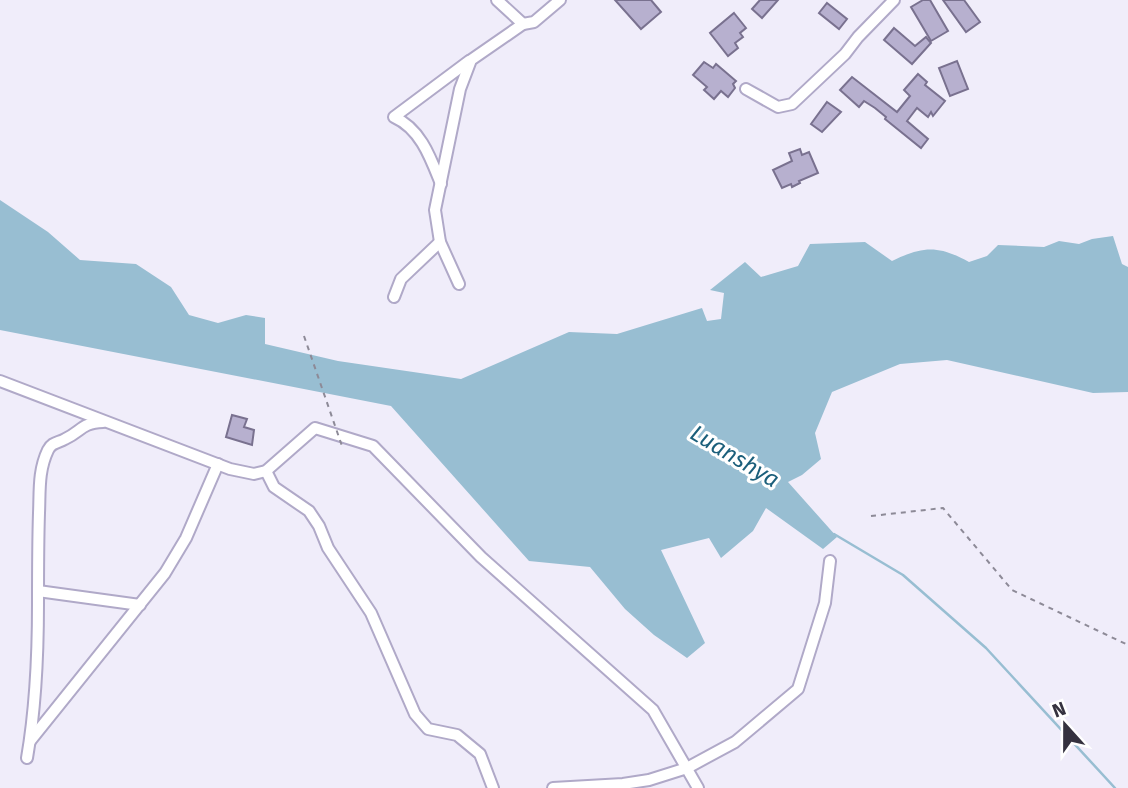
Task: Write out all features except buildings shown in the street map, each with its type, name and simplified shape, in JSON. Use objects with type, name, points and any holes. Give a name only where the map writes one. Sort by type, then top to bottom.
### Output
[{"type":"street","points":[[497,0],[523,24]]},
{"type":"street","points":[[441,184],[422,143],[406,122],[394,117],[523,24],[534,22],[560,0]]},
{"type":"street","points":[[746,89],[778,107],[792,104],[845,54],[894,0]]},
{"type":"street","points":[[459,284],[440,242],[436,210],[460,89],[471,60]]},
{"type":"street","points":[[394,297],[401,279],[440,242]]},
{"type":"street","points":[[0,382],[218,464],[254,474],[267,471],[315,428],[373,446],[481,556],[653,710],[698,788]]},
{"type":"street","points":[[27,758],[36,708],[38,488],[49,447],[91,422],[106,422]]},
{"type":"street","points":[[30,741],[165,573],[186,538],[218,464]]},
{"type":"street","points":[[267,471],[274,486],[309,510],[314,518],[328,548],[371,613],[415,714],[428,729],[457,735],[480,754],[494,788]]},
{"type":"street","points":[[553,788],[649,780],[687,768],[735,742],[798,689],[825,603],[830,561]]},
{"type":"street","points":[[38,591],[140,605]]},
{"type":"path","points":[[304,335],[342,446]]},
{"type":"path","points":[[871,516],[943,508],[1012,590],[1128,645]]},
{"type":"water","points":[[0,200],[48,232],[80,260],[136,264],[171,287],[189,315],[218,323],[246,315],[265,318],[265,344],[338,361],[461,379],[569,332],[617,334],[702,308],[707,321],[721,319],[724,293],[710,290],[745,262],[761,277],[798,266],[810,244],[865,242],[892,261],[913,252],[939,250],[969,262],[987,256],[998,245],[1044,247],[1059,241],[1079,244],[1113,236],[1122,264],[1128,267],[1128,392],[1093,393],[947,360],[900,364],[832,392],[815,433],[821,459],[802,475],[788,482],[837,537],[823,549],[766,508],[753,531],[721,558],[709,538],[661,550],[705,643],[687,658],[654,635],[625,609],[590,567],[529,561],[391,406],[0,330]]},
{"type":"waterway","name":"Luanshya","points":[[834,534],[903,575],[986,648],[1115,788]]}]
